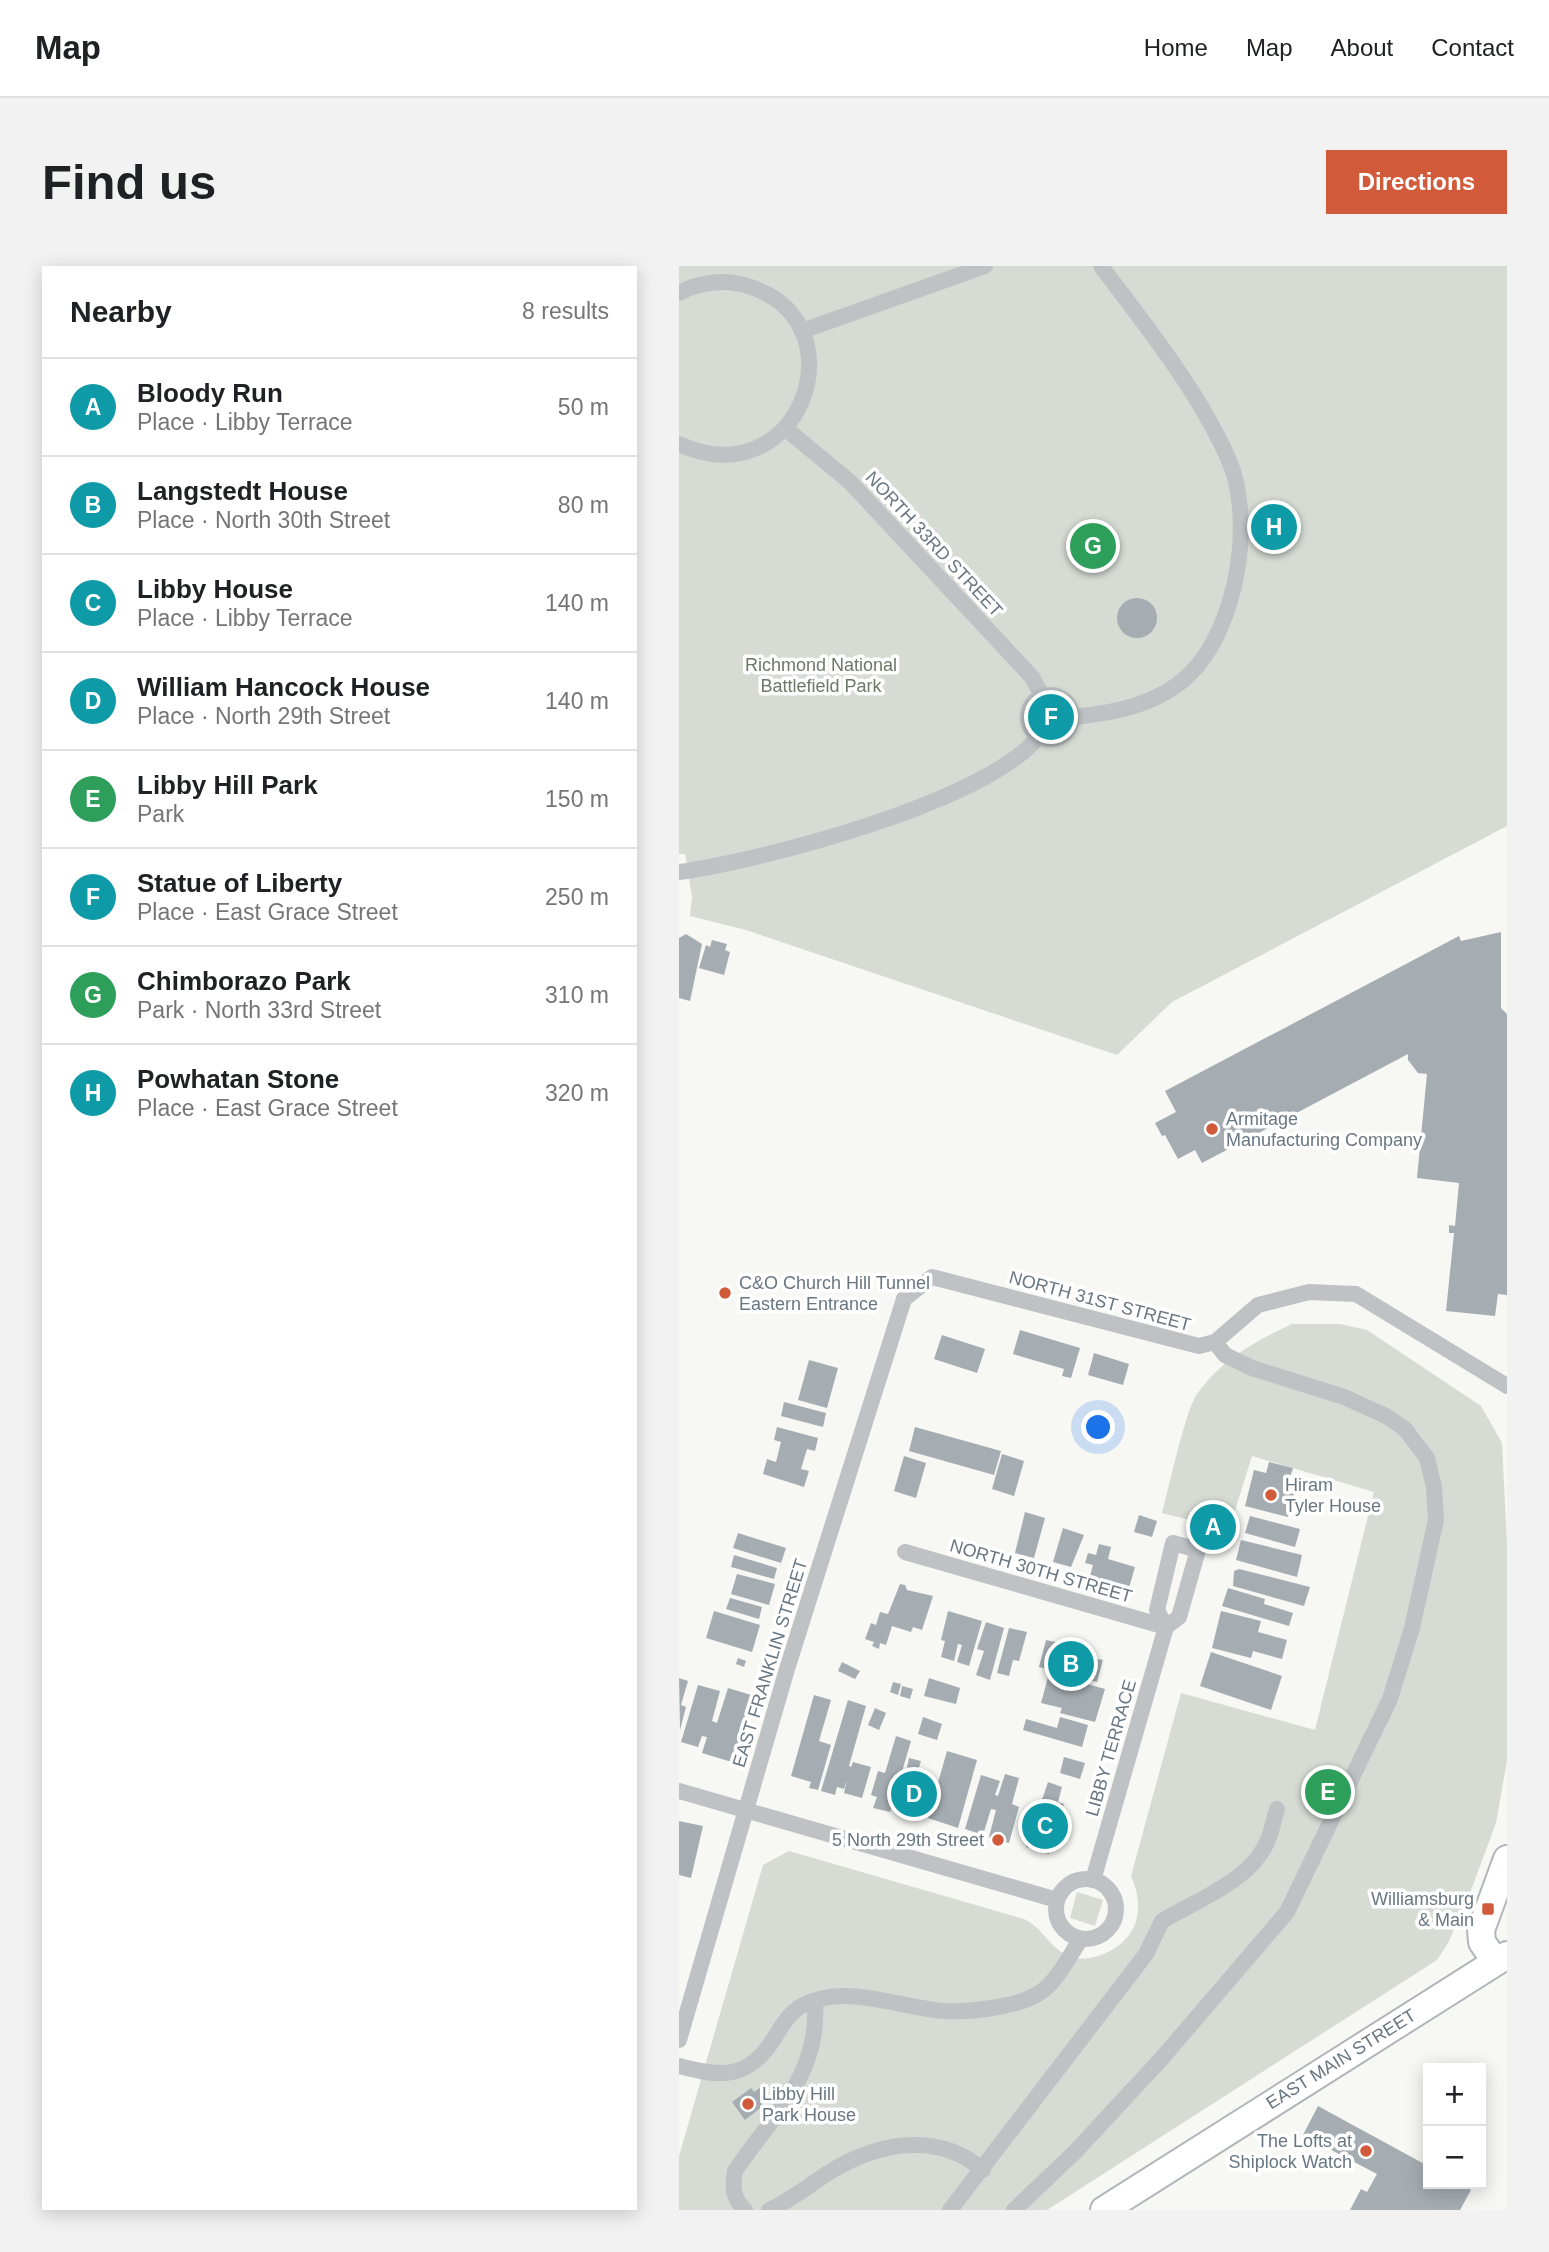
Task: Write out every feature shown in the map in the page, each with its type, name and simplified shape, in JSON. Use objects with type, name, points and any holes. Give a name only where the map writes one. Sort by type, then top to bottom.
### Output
[{"type":"main road","points":[[1507,1859],[1481,1930],[1482,1942],[1501,1958],[1507,1937]]},
{"type":"main road","name":"EAST MAIN STREET","points":[[1104,2210],[1501,1958]]},
{"type":"street","points":[[801,331],[985,266]]},
{"type":"street","points":[[1072,717],[1124,711],[1147,702],[1190,674],[1203,656],[1224,616],[1241,547],[1238,490],[1228,458],[1156,341],[1101,266]]},
{"type":"street","points":[[679,444],[701,453],[724,456],[746,452],[768,443],[786,429],[799,411],[807,389],[810,360],[801,331],[786,308],[764,291],[737,282],[709,282],[680,290]]},
{"type":"street","name":"NORTH 33RD STREET","points":[[786,429],[849,481],[1032,677],[1042,696]]},
{"type":"street","points":[[1042,696],[1063,698],[1070,706],[1072,717],[1069,728],[1061,736],[1050,739],[1039,736],[1029,723],[1028,712],[1042,696]]},
{"type":"street","points":[[679,872],[709,868],[873,824],[988,776],[1027,752],[1039,736]]},
{"type":"street","name":"NORTH 31ST STREET","points":[[904,1298],[932,1277],[1199,1346],[1215,1342]]},
{"type":"street","points":[[1014,2210],[1075,2152],[1163,2057],[1287,1912],[1390,1699],[1412,1628],[1436,1520],[1434,1487],[1427,1458],[1405,1429],[1386,1416],[1344,1397],[1252,1368],[1224,1355],[1215,1342],[1258,1305],[1309,1292],[1356,1293],[1507,1386]]},
{"type":"street","name":"EAST FRANKLIN STREET","points":[[679,2040],[746,1811],[904,1298]]},
{"type":"street","name":"LIBBY TERRACE","points":[[1093,1880],[1166,1627],[1179,1617],[1198,1550],[1173,1543],[1157,1610],[1166,1627]]},
{"type":"street","name":"NORTH 30TH STREET","points":[[905,1552],[1166,1627]]},
{"type":"street","points":[[679,1791],[1057,1900]]},
{"type":"street","points":[[950,2210],[1146,1954],[1156,1929],[1162,1922],[1231,1881],[1250,1865],[1268,1840],[1277,1809]]},
{"type":"street","points":[[1093,1880],[1109,1890],[1116,1910],[1109,1928],[1101,1935],[1081,1939],[1063,1929],[1058,1920],[1057,1900],[1061,1892],[1075,1881],[1093,1880]]},
{"type":"street","points":[[679,2066],[710,2075],[726,2075],[753,2064],[767,2050],[786,2019],[802,2005],[844,1995],[947,2011],[1013,2004],[1032,1997],[1050,1984],[1081,1939]]},
{"type":"street","points":[[745,2210],[736,2200],[733,2184],[735,2171],[797,2086],[815,2038],[815,2002]]},
{"type":"street","points":[[769,2210],[861,2156],[894,2146],[931,2145],[966,2155],[983,2170]]},
{"type":"green space","name":"Richmond National Battlefield Park","points":[[679,266],[1507,266],[1507,826],[1172,1002],[1117,1055],[746,930],[690,916],[692,897],[685,854],[679,854]]},
{"type":"green space","points":[[1292,1324],[1340,1324],[1367,1330],[1481,1406],[1502,1443],[1507,1545],[1507,1761],[1496,1823],[1470,1893],[1448,1943],[1437,1960],[1047,2210],[679,2210],[679,2156],[763,1865],[789,1851],[1024,1919],[1066,1955],[1077,1959],[1094,1957],[1114,1949],[1131,1933],[1135,1923],[1138,1900],[1131,1876],[1181,1693],[1315,1730],[1374,1492],[1252,1456],[1229,1530],[1162,1513],[1182,1433],[1197,1394],[1228,1361],[1265,1337]]},
{"type":"green space","points":[[1077,1892],[1103,1900],[1095,1926],[1070,1918]]},
{"type":"building","points":[[1137,598],[1145,599],[1151,604],[1156,610],[1156,626],[1151,632],[1145,637],[1137,638],[1129,637],[1123,632],[1118,626],[1117,618],[1118,610],[1123,604],[1129,599]]},
{"type":"building","name":"Armitage Manufacturing Company","points":[[1501,932],[1501,1008],[1507,1014],[1507,1295],[1498,1294],[1495,1316],[1446,1311],[1454,1233],[1449,1233],[1449,1225],[1455,1226],[1459,1183],[1417,1178],[1427,1074],[1418,1073],[1408,1060],[1408,1054],[1202,1163],[1195,1150],[1178,1159],[1165,1135],[1162,1136],[1155,1123],[1176,1112],[1165,1091],[1459,936],[1461,941]]},
{"type":"building","points":[[686,934],[702,944],[690,1001],[679,998],[679,938]]},
{"type":"building","points":[[712,940],[727,944],[725,950],[730,952],[724,975],[699,968],[706,945],[710,947]]},
{"type":"building","points":[[1020,1330],[1080,1348],[1071,1378],[1062,1376],[1064,1369],[1013,1354]]},
{"type":"building","points":[[942,1335],[985,1349],[977,1373],[934,1359]]},
{"type":"building","points":[[1094,1353],[1129,1364],[1123,1385],[1088,1375]]},
{"type":"building","points":[[809,1360],[838,1368],[827,1408],[798,1400]]},
{"type":"building","points":[[784,1402],[826,1413],[823,1427],[781,1416]]},
{"type":"building","points":[[777,1427],[818,1438],[815,1451],[807,1449],[801,1469],[809,1471],[804,1487],[763,1474],[767,1459],[776,1462],[781,1442],[774,1440]]},
{"type":"building","points":[[915,1427],[1001,1451],[994,1475],[909,1451]]},
{"type":"building","points":[[1002,1454],[1024,1461],[1014,1496],[992,1489]]},
{"type":"building","points":[[904,1456],[926,1463],[916,1498],[894,1491]]},
{"type":"building","name":"Hiram Tyler House","points":[[1269,1462],[1293,1468],[1289,1481],[1297,1483],[1288,1517],[1245,1506],[1254,1470],[1266,1473]]},
{"type":"building","points":[[1025,1512],[1045,1518],[1034,1558],[1015,1553]]},
{"type":"building","points":[[1139,1515],[1157,1521],[1152,1537],[1134,1532]]},
{"type":"building","points":[[1250,1516],[1300,1529],[1295,1547],[1245,1533]]},
{"type":"building","points":[[1063,1528],[1084,1535],[1071,1567],[1053,1562]]},
{"type":"building","points":[[738,1533],[786,1548],[781,1563],[733,1548]]},
{"type":"building","points":[[1241,1540],[1302,1555],[1297,1577],[1236,1560]]},
{"type":"building","points":[[1099,1544],[1111,1547],[1108,1559],[1135,1567],[1129,1588],[1090,1576],[1093,1565],[1085,1563],[1088,1553],[1096,1555]]},
{"type":"building","points":[[734,1555],[777,1568],[774,1579],[731,1567]]},
{"type":"building","points":[[1239,1569],[1310,1587],[1304,1606],[1233,1586],[1234,1571]]},
{"type":"building","points":[[737,1574],[775,1584],[769,1605],[731,1594]]},
{"type":"building","points":[[900,1584],[905,1585],[907,1590],[933,1596],[922,1630],[913,1627],[911,1632],[892,1626],[886,1645],[880,1643],[879,1649],[872,1646],[874,1642],[865,1639],[871,1623],[876,1625],[880,1612],[888,1614]]},
{"type":"building","points":[[1228,1588],[1265,1599],[1264,1604],[1293,1613],[1289,1626],[1222,1606]]},
{"type":"building","points":[[730,1598],[762,1607],[759,1619],[726,1609]]},
{"type":"building","points":[[714,1611],[760,1625],[752,1652],[706,1638]]},
{"type":"building","points":[[948,1611],[982,1621],[969,1666],[957,1662],[962,1645],[958,1644],[954,1661],[941,1657],[945,1641],[941,1640]]},
{"type":"building","points":[[1221,1611],[1261,1621],[1258,1632],[1287,1640],[1282,1659],[1253,1651],[1251,1658],[1212,1648]]},
{"type":"building","points":[[986,1622],[1004,1628],[990,1680],[976,1675],[984,1651],[977,1649]]},
{"type":"building","points":[[1009,1628],[1027,1632],[1019,1661],[1013,1660],[1009,1676],[997,1673]]},
{"type":"building","points":[[1046,1640],[1060,1643],[1058,1651],[1103,1660],[1097,1682],[1039,1667]]},
{"type":"building","points":[[1211,1652],[1282,1676],[1271,1710],[1200,1686]]},
{"type":"building","points":[[738,1658],[746,1661],[744,1667],[736,1664]]},
{"type":"building","points":[[842,1662],[860,1671],[855,1679],[838,1671]]},
{"type":"building","points":[[1048,1677],[1068,1683],[1069,1679],[1105,1689],[1095,1722],[1060,1713],[1062,1708],[1041,1703]]},
{"type":"building","points":[[679,1678],[688,1681],[681,1705],[686,1707],[680,1730]]},
{"type":"building","points":[[929,1678],[960,1688],[956,1704],[924,1696]]},
{"type":"building","points":[[893,1682],[901,1684],[898,1695],[890,1692]]},
{"type":"building","points":[[698,1685],[720,1691],[712,1721],[717,1723],[728,1688],[751,1695],[735,1763],[702,1753],[707,1737],[702,1736],[698,1747],[681,1742]]},
{"type":"building","points":[[902,1686],[913,1689],[910,1699],[900,1696]]},
{"type":"building","points":[[814,1695],[831,1700],[819,1741],[831,1745],[818,1790],[809,1788],[811,1782],[791,1776]]},
{"type":"building","points":[[848,1700],[866,1706],[849,1766],[851,1767],[853,1762],[871,1767],[862,1798],[844,1793],[847,1780],[844,1789],[837,1787],[835,1795],[821,1791]]},
{"type":"building","points":[[875,1708],[886,1713],[879,1730],[868,1725]]},
{"type":"building","points":[[923,1717],[942,1724],[937,1740],[918,1734]]},
{"type":"building","points":[[1060,1717],[1088,1725],[1082,1747],[1023,1730],[1026,1719],[1057,1728]]},
{"type":"building","points":[[896,1736],[911,1741],[890,1812],[873,1808],[877,1797],[871,1795],[878,1771],[885,1773]]},
{"type":"building","points":[[947,1751],[977,1760],[958,1828],[928,1818]]},
{"type":"building","points":[[1064,1757],[1085,1763],[1080,1779],[1060,1773]]},
{"type":"building","points":[[909,1758],[921,1761],[917,1774],[930,1778],[920,1816],[898,1810]]},
{"type":"building","points":[[1005,1774],[1019,1778],[1012,1804],[1019,1807],[1009,1843],[989,1837],[996,1810],[991,1809],[983,1835],[965,1829],[981,1775],[1000,1781],[995,1795],[998,1796]]},
{"type":"building","points":[[1048,1782],[1062,1787],[1058,1802],[1064,1804],[1049,1854],[1026,1847]]},
{"type":"building","points":[[679,1821],[703,1826],[691,1878],[679,1875]]},
{"type":"building","name":"Libby Hill Park House","points":[[761,2087],[767,2087],[769,2096],[761,2103],[763,2106],[745,2120],[732,2102],[751,2088],[754,2092]]},
{"type":"building","name":"The Lofts at Shiplock Watch","points":[[1318,2106],[1423,2163],[1423,2189],[1471,2190],[1460,2210],[1350,2210],[1361,2189],[1367,2192],[1377,2174],[1303,2135]]},
{"type":"place","name":"Powhatan Stone","points":[[1274,527]]},
{"type":"place","name":"Chimborazo Park","points":[[1093,546]]},
{"type":"place","name":"Statue of Liberty","points":[[1051,717]]},
{"type":"place","name":"Armitage Manufacturing Company","points":[[1212,1129]]},
{"type":"place","name":"C&O Church Hill Tunnel Eastern Entrance","points":[[725,1293]]},
{"type":"place","name":"Hiram Tyler House","points":[[1271,1495]]},
{"type":"place","name":"Bloody Run","points":[[1213,1527]]},
{"type":"place","name":"Langstedt House","points":[[1071,1664]]},
{"type":"place","name":"Libby Hill Park","points":[[1328,1792]]},
{"type":"place","name":"William Hancock House","points":[[914,1794]]},
{"type":"place","name":"Libby House","points":[[1045,1826]]},
{"type":"place","name":"5 North 29th Street","points":[[998,1840]]},
{"type":"place","name":"Williamsburg & Main","points":[[1488,1909]]},
{"type":"place","name":"Libby Hill Park House","points":[[748,2104]]},
{"type":"place","name":"The Lofts at Shiplock Watch","points":[[1366,2151]]}]
